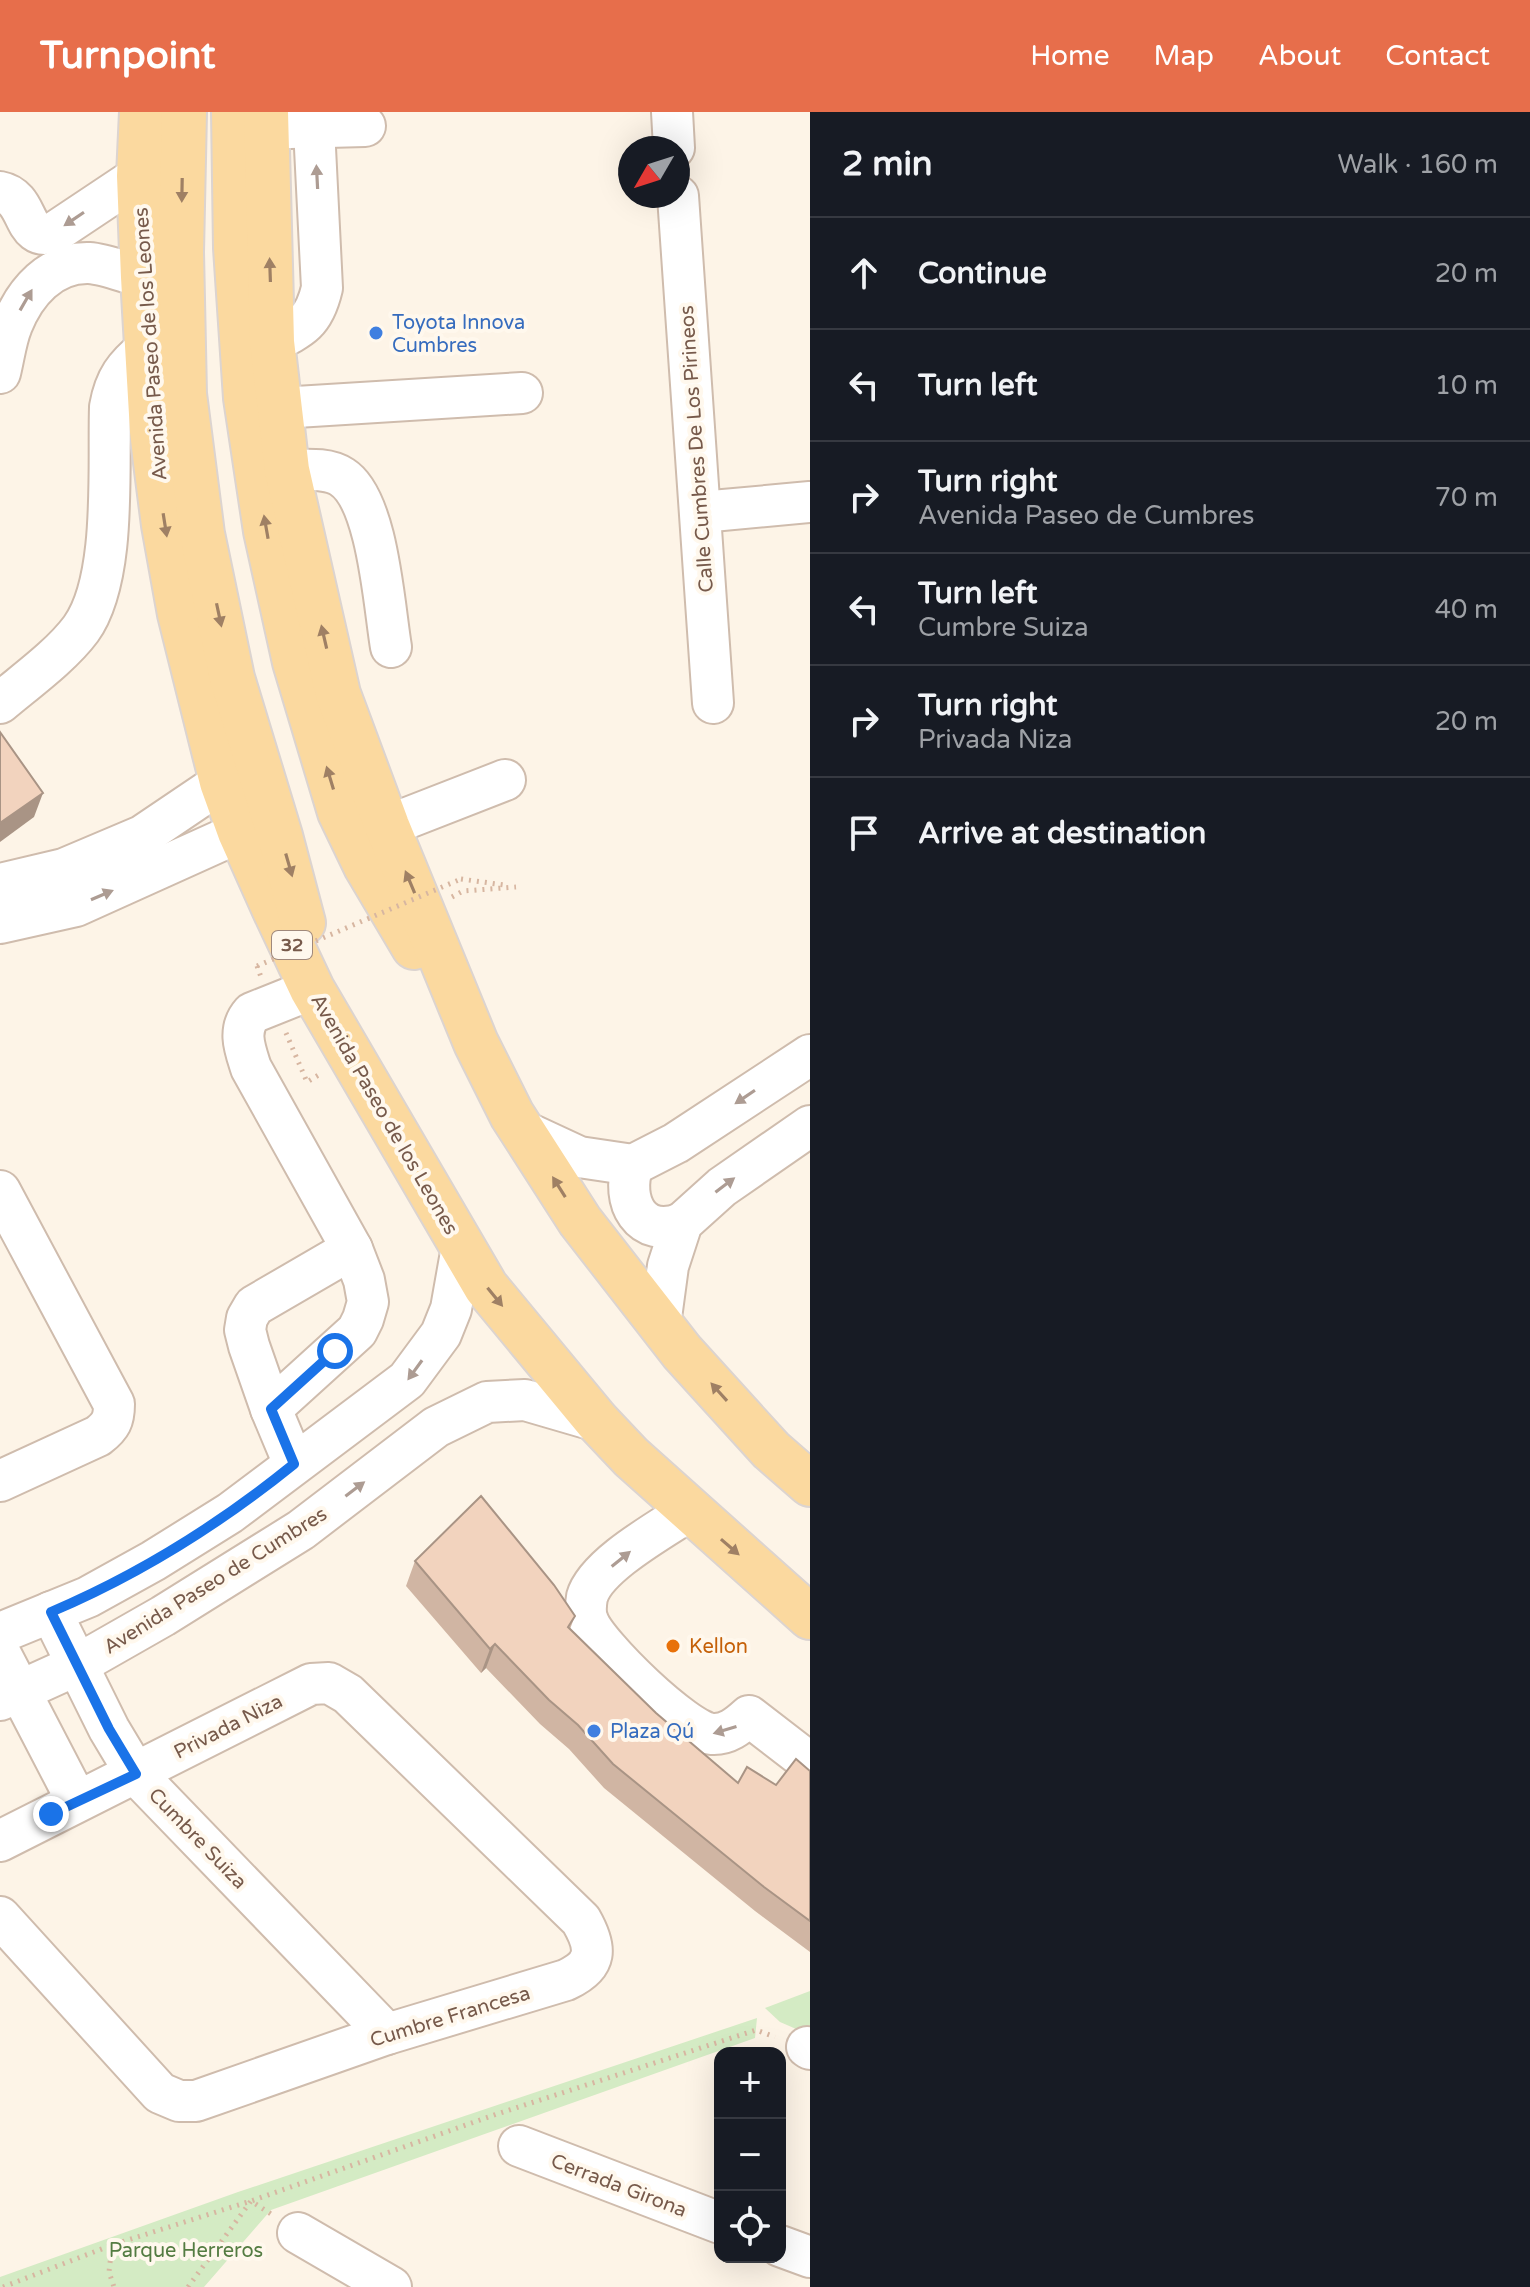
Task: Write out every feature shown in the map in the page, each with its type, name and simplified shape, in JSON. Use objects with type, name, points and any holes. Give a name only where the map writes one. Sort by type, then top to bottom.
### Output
[{"type":"main road","name":"Avenida Paseo de los Leones","points":[[142,112],[139,176],[143,277],[152,431],[164,525],[180,614],[222,782],[240,832],[310,983],[486,1287],[597,1421],[689,1511],[810,1617]]},
{"type":"main road","points":[[184,112],[181,252],[184,394],[202,534],[232,678],[303,915],[310,983]]},
{"type":"main road","points":[[255,117],[272,342],[287,470],[338,694],[387,826],[404,906]]},
{"type":"main road","points":[[255,117],[236,248],[246,398],[266,531],[295,662],[340,812],[404,906],[523,1131],[580,1221],[660,1325],[771,1450],[810,1484]]},
{"type":"street","points":[[672,112],[673,136]]},
{"type":"street","points":[[255,117],[314,128],[365,126]]},
{"type":"street","points":[[272,342],[298,330],[310,319],[318,307],[322,288],[314,128]]},
{"type":"street","points":[[0,192],[10,194],[19,202],[35,232],[46,235],[139,176]]},
{"type":"street","name":"Calle Cumbres De Los Pirineos","points":[[679,208],[713,703]]},
{"type":"street","points":[[0,373],[12,325],[33,287],[51,273],[68,265],[90,263],[143,277]]},
{"type":"street","points":[[0,703],[40,670],[81,629],[93,604],[107,537],[110,407],[114,386],[128,363],[147,348]]},
{"type":"street","points":[[280,408],[522,393]]},
{"type":"street","points":[[287,470],[326,471],[339,475],[361,497],[368,513],[377,556],[391,647]]},
{"type":"street","points":[[701,512],[810,502]]},
{"type":"street","points":[[387,826],[505,780]]},
{"type":"street","points":[[0,884],[45,893],[76,906],[152,853],[222,782]]},
{"type":"street","points":[[152,853],[240,832]]},
{"type":"street","points":[[0,923],[45,893]]},
{"type":"street","points":[[271,1409],[357,1331],[368,1302],[352,1249],[251,1068],[242,1036],[245,1020],[252,1013],[310,983]]},
{"type":"street","points":[[523,1131],[579,1157],[633,1165],[676,1143],[810,1055]]},
{"type":"street","points":[[633,1165],[627,1184],[628,1197],[635,1210],[655,1228],[666,1230],[682,1223],[722,1187],[810,1126]]},
{"type":"street","points":[[0,1191],[114,1404],[114,1419],[109,1428],[98,1436],[0,1481]]},
{"type":"street","points":[[660,1325],[668,1266],[682,1223]]},
{"type":"street","points":[[0,1633],[88,1597],[153,1561],[230,1513],[407,1380],[441,1334],[451,1309],[462,1247]]},
{"type":"street","points":[[294,1464],[249,1346],[245,1330],[247,1318],[254,1306],[352,1249]]},
{"type":"street","name":"Avenida Paseo de Cumbres","points":[[10,1696],[77,1665],[261,1556],[301,1530],[436,1427],[487,1402],[525,1400],[597,1421]]},
{"type":"street","points":[[689,1511],[603,1574],[588,1596],[588,1621],[617,1658],[679,1719],[709,1734],[724,1733],[749,1716],[810,1763]]},
{"type":"street","name":"Cumbre Suiza","points":[[51,1612],[109,1729],[136,1774],[387,2034]]},
{"type":"street","points":[[0,1653],[10,1696],[77,1801]]},
{"type":"street","name":"Privada Niza","points":[[0,1841],[311,1684],[329,1683]]},
{"type":"street","name":"Cumbre Francesa","points":[[0,1917],[160,2093],[179,2101],[196,2101],[387,2034],[566,1980],[582,1972],[592,1958],[592,1939],[581,1920],[348,1694],[329,1683]]},
{"type":"street","name":"Cerrada Girona","points":[[519,2146],[714,2221]]},
{"type":"street","points":[[298,2233],[391,2287]]},
{"type":"street","points":[[786,2248],[810,2257]]},
{"type":"path","points":[[257,966],[461,879],[516,887],[463,891],[404,906]]},
{"type":"path","points":[[3,2287],[112,2245],[756,2030],[808,2048]]},
{"type":"path","points":[[251,2201],[298,2233]]},
{"type":"path","points":[[188,2287],[251,2201]]},
{"type":"path","points":[[112,2245],[109,2272],[114,2287]]},
{"type":"green space","points":[[810,1991],[810,2035],[780,2022],[765,2008]]},
{"type":"green space","name":"Parque Herreros","points":[[757,2018],[755,2038],[730,2047],[714,2047],[714,2053],[271,2210],[204,2287],[0,2287],[0,2277],[238,2192]]},
{"type":"building","points":[[0,732],[43,793],[0,823]]},
{"type":"building","name":"Plaza Qú","points":[[481,1496],[554,1585],[575,1616],[568,1627],[656,1713],[738,1783],[747,1767],[776,1785],[796,1759],[810,1771],[810,1921],[613,1764],[495,1644],[490,1649],[415,1561]]},
{"type":"place","name":"Toyota Innova Cumbres","points":[[376,333]]},
{"type":"place","name":"Kellon","points":[[673,1646]]},
{"type":"place","name":"Plaza Qú","points":[[594,1731]]},
{"type":"route","points":[[51,1814],[136,1774],[109,1729],[51,1612],[88,1597],[153,1561],[230,1513],[294,1464],[271,1409],[335,1351]]}]
